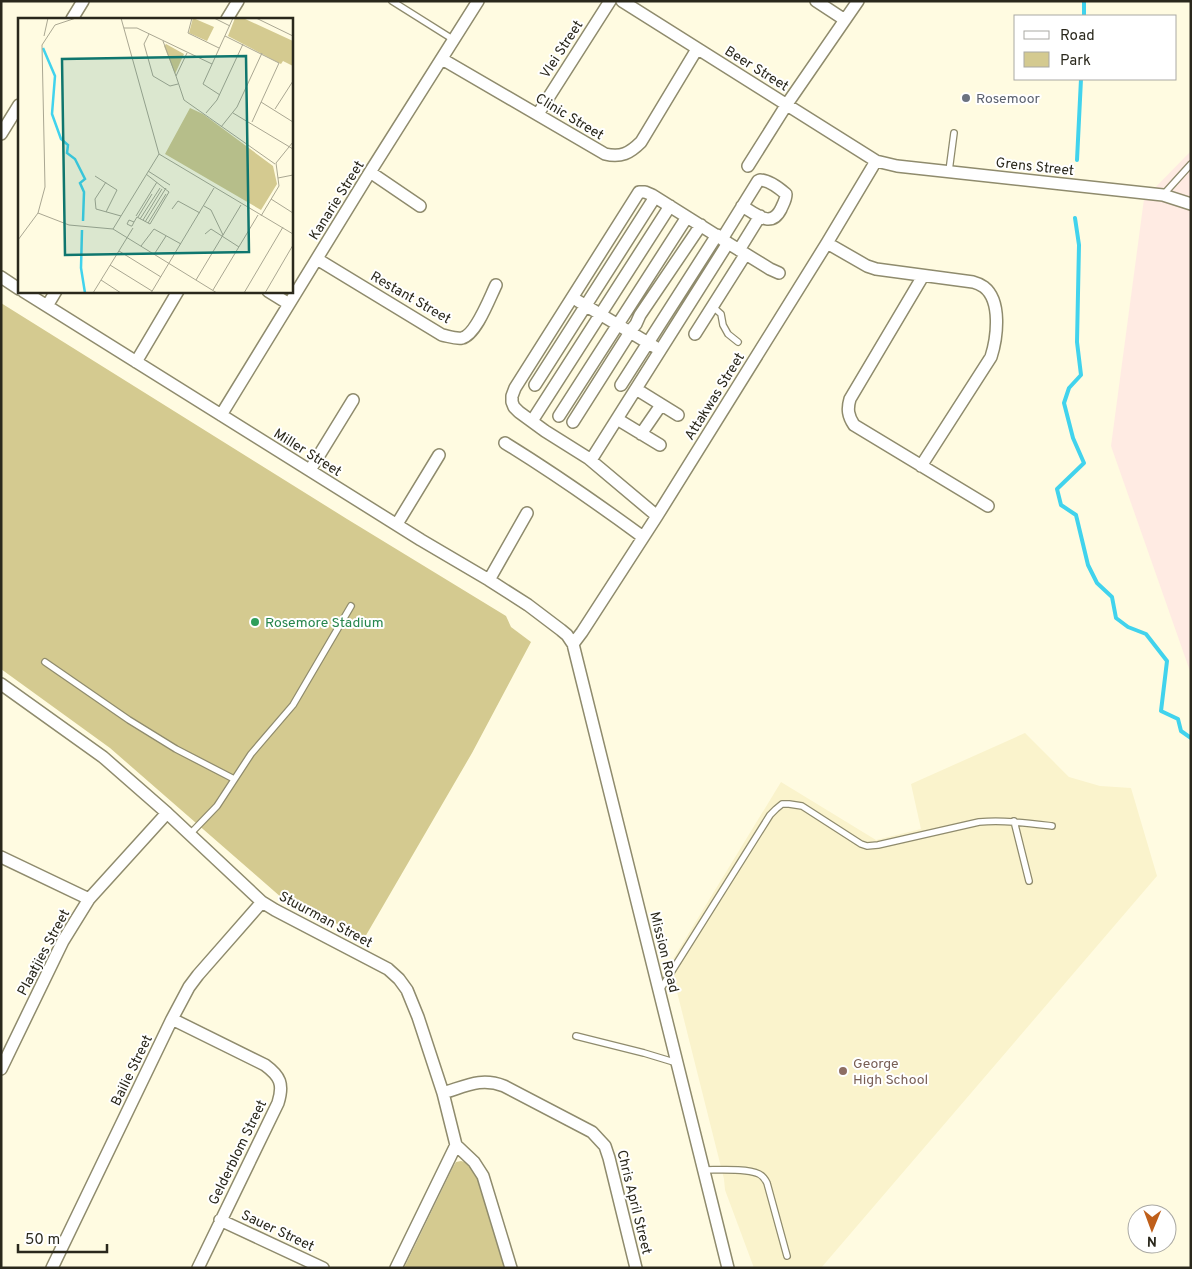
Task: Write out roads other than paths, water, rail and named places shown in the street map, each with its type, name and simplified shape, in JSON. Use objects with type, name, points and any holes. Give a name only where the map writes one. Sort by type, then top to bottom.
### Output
[{"type":"street","points":[[73,18],[83,1]]},
{"type":"street","points":[[228,18],[238,1]]},
{"type":"street","name":"Kanarie Street","points":[[221,415],[370,172],[478,1]]},
{"type":"street","name":"Vlei Street","points":[[538,114],[610,1]]},
{"type":"street","name":"Beer Street","points":[[622,1],[876,160]]},
{"type":"street","points":[[816,1],[845,20]]},
{"type":"street","points":[[748,166],[787,104],[858,1]]},
{"type":"street","name":"Clinic Street","points":[[442,59],[605,154],[613,156],[626,154],[640,142],[697,49]]},
{"type":"street","points":[[1,134],[18,107]]},
{"type":"street","name":"Grens Street","points":[[876,160],[897,166],[1164,195],[1191,204]]},
{"type":"street","name":"Attakwas Street","points":[[573,644],[657,516],[827,243],[876,160]]},
{"type":"street","points":[[370,172],[420,206]]},
{"type":"street","points":[[621,385],[648,343],[722,239],[742,206],[760,180],[765,180],[778,187],[786,194],[786,199],[774,218],[766,219],[742,206]]},
{"type":"street","points":[[657,516],[591,460],[519,412],[512,402],[515,388],[636,197],[642,192],[670,206],[779,273]]},
{"type":"street","points":[[535,385],[654,197]]},
{"type":"street","points":[[532,421],[670,206]]},
{"type":"street","points":[[695,334],[742,252],[760,216]]},
{"type":"street","points":[[560,416],[687,217]]},
{"type":"street","points":[[573,422],[701,225]]},
{"type":"street","points":[[591,460],[694,295],[722,239]]},
{"type":"street","points":[[827,243],[867,266],[876,269],[973,282],[984,286],[990,293],[995,307],[997,324],[995,345],[991,357],[921,466]]},
{"type":"street","name":"Restant Street","points":[[317,259],[442,335],[453,338],[462,338],[474,328],[496,285]]},
{"type":"street","points":[[924,276],[850,399],[847,407],[848,413],[854,425],[988,506]]},
{"type":"street","points":[[1,277],[18,287]]},
{"type":"street","name":"Miller Street","points":[[25,292],[528,605],[562,630],[573,644]]},
{"type":"street","points":[[47,306],[55,292]]},
{"type":"street","points":[[136,362],[177,292]]},
{"type":"street","points":[[270,292],[289,304]]},
{"type":"street","points":[[694,295],[712,306]]},
{"type":"street","points":[[573,298],[660,351]]},
{"type":"street","points":[[551,332],[579,350]]},
{"type":"street","points":[[569,365],[598,383]]},
{"type":"street","points":[[636,389],[678,415]]},
{"type":"street","points":[[310,470],[352,400]]},
{"type":"street","points":[[641,434],[661,405]]},
{"type":"street","points":[[617,420],[660,446]]},
{"type":"street","points":[[505,443],[644,536]]},
{"type":"street","points":[[397,524],[439,455]]},
{"type":"street","points":[[489,580],[528,513]]},
{"type":"street","name":"Mission Road","points":[[573,644],[728,1268]]},
{"type":"street","name":"Stuurman Street","points":[[1,684],[103,757],[167,813],[262,902],[388,969],[399,978],[407,990],[418,1017],[443,1093],[456,1145]]},
{"type":"street","name":"Plaatjies Street","points":[[1,1070],[63,941],[89,900],[167,813]]},
{"type":"street","points":[[1,857],[89,900]]},
{"type":"street","name":"Bailie Street","points":[[52,1268],[189,987],[262,902]]},
{"type":"street","name":"Gelderblom Street","points":[[172,1019],[265,1065],[278,1076],[281,1090],[278,1103],[198,1268]]},
{"type":"street","name":"Chris April Street","points":[[443,1093],[481,1082],[495,1082],[592,1132],[605,1146],[609,1158],[636,1268]]},
{"type":"street","points":[[396,1268],[456,1145],[474,1162],[483,1176],[511,1268]]},
{"type":"street","name":"Sauer Street","points":[[220,1220],[323,1268]]},
{"type":"lane","points":[[392,1],[454,40]]},
{"type":"lane","points":[[949,172],[954,134]]},
{"type":"lane","points":[[1164,195],[1191,164]]},
{"type":"lane","points":[[712,306],[721,314],[723,325],[728,334],[738,342]]},
{"type":"lane","points":[[190,834],[217,806],[251,754],[293,704],[351,606]]},
{"type":"lane","points":[[45,662],[129,720],[176,749],[234,779]]},
{"type":"lane","points":[[659,991],[770,816],[782,804],[802,806],[861,844],[868,846],[979,822],[1014,821],[1052,826]]},
{"type":"lane","points":[[1014,821],[1029,881]]},
{"type":"lane","points":[[576,1036],[677,1063]]},
{"type":"lane","points":[[704,1170],[748,1171],[764,1177],[788,1256]]},
{"type":"waterway","points":[[1084,1],[1084,15]]},
{"type":"waterway","points":[[1077,160],[1081,80]]},
{"type":"waterway","points":[[1075,218],[1079,245],[1077,342],[1081,375],[1069,388],[1064,403],[1073,438],[1084,463],[1057,489],[1061,505],[1076,515],[1088,565],[1097,583],[1112,597],[1116,618],[1128,627],[1146,634],[1167,661],[1161,711],[1178,719],[1181,731],[1191,738]]},
{"type":"place","name":"Rosemoor","points":[[966,98]]},
{"type":"place","name":"Rosemore Stadium","points":[[255,622]]},
{"type":"place","name":"George High School","points":[[843,1071]]}]
